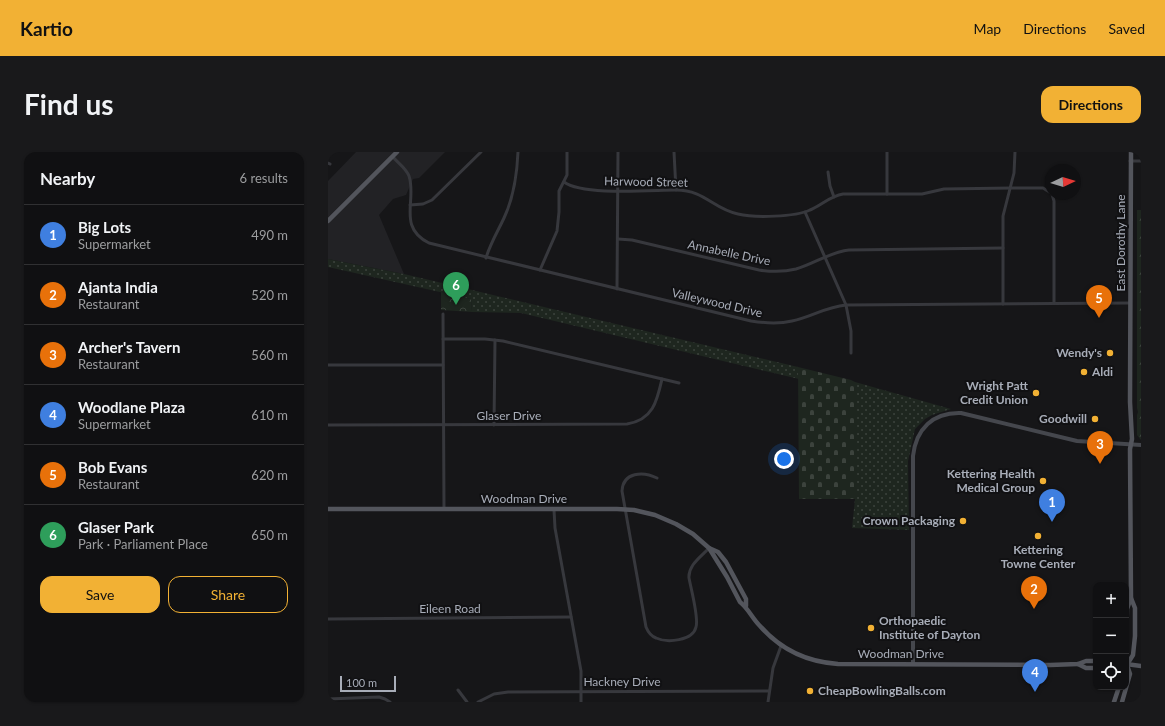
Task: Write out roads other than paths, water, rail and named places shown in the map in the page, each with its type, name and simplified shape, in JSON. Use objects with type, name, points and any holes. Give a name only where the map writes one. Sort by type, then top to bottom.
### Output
[{"type":"main road","points":[[328,221],[397,152]]},
{"type":"main road","name":"East Dorothy Lane","points":[[1127,618],[1127,609],[1131,598],[1131,152]]},
{"type":"main road","name":"Woodman Drive","points":[[328,509],[624,510],[646,512],[665,518],[688,531],[709,548],[718,552],[726,562],[746,599],[746,606],[759,625],[781,646],[804,657],[825,663],[838,664],[1078,664],[1086,661],[1093,661]]},
{"type":"main road","name":"East Dorothy Lane","points":[[1129,660],[1133,655],[1135,636],[1135,608],[1131,598]]},
{"type":"main road","name":"Woodman Drive","points":[[1078,664],[1086,668],[1093,668]]},
{"type":"main road","points":[[1129,664],[1141,666]]},
{"type":"main road","points":[[1114,702],[1118,690]]},
{"type":"main road","name":"East Dorothy Lane","points":[[1122,702],[1125,690]]},
{"type":"street","points":[[410,205],[423,204],[432,200],[481,152]]},
{"type":"street","points":[[486,258],[513,194],[517,172],[518,152]]},
{"type":"street","points":[[540,270],[555,235],[558,223],[558,191],[567,175],[567,152]]},
{"type":"street","points":[[617,289],[618,152]]},
{"type":"street","points":[[674,152],[676,190]]},
{"type":"street","points":[[887,152],[887,194]]},
{"type":"street","points":[[1003,304],[1003,216],[1014,173],[1015,152]]},
{"type":"street","name":"Valleywood Drive","points":[[393,157],[406,170],[408,175],[410,185],[410,218],[413,230],[424,241],[434,245],[486,258],[751,321],[766,323],[792,321],[830,307],[846,305],[1130,303]]},
{"type":"street","points":[[1130,161],[1141,161]]},
{"type":"street","points":[[828,172],[830,186],[834,197]]},
{"type":"street","name":"Harwood Street","points":[[564,182],[568,185],[587,190],[676,190],[695,192],[722,209],[741,215],[790,216],[805,212],[843,194],[922,194],[944,189],[1043,188],[1045,189]]},
{"type":"street","points":[[1054,200],[1054,303]]},
{"type":"street","points":[[805,212],[846,305],[851,331],[851,353]]},
{"type":"street","name":"Annabelle Drive","points":[[618,239],[632,240],[773,272],[795,269],[836,253],[849,250],[1003,248]]},
{"type":"street","points":[[443,314],[444,510]]},
{"type":"street","points":[[443,339],[494,340],[679,383]]},
{"type":"street","points":[[494,340],[494,425]]},
{"type":"street","points":[[328,365],[443,366]]},
{"type":"street","name":"Glaser Drive","points":[[328,425],[620,425],[634,423],[645,417],[657,399],[662,379]]},
{"type":"street","points":[[913,664],[913,456],[916,441],[924,427],[933,420],[944,415],[961,414],[1077,441],[1141,445]]},
{"type":"street","points":[[657,478],[642,473],[633,475],[627,478],[622,488],[624,510],[646,627],[652,636],[662,640],[684,639],[694,632],[697,622],[689,578],[690,571],[692,565],[709,548]]},
{"type":"street","points":[[554,510],[555,528],[581,670],[581,702]]},
{"type":"street","name":"Eileen Road","points":[[328,619],[571,617]]},
{"type":"street","points":[[768,702],[773,668],[781,646]]},
{"type":"street","points":[[458,690],[467,702]]},
{"type":"street","name":"Hackney Drive","points":[[478,702],[494,694],[508,692],[769,691]]},
{"type":"street","points":[[328,699],[379,697],[390,702]]},
{"type":"place","name":"Glaser Park","points":[[456,305]]},
{"type":"place","name":"Bob Evans","points":[[1099,318]]},
{"type":"place","name":"Wendy's","points":[[1110,353]]},
{"type":"place","name":"Aldi","points":[[1084,372]]},
{"type":"place","name":"Wright Patt Credit Union","points":[[1036,393]]},
{"type":"place","name":"Goodwill","points":[[1095,419]]},
{"type":"place","name":"Archer's Tavern","points":[[1100,464]]},
{"type":"place","name":"Kettering Health Medical Group","points":[[1043,481]]},
{"type":"place","name":"Crown Packaging","points":[[963,521]]},
{"type":"place","name":"Big Lots","points":[[1052,522]]},
{"type":"place","name":"Kettering Towne Center","points":[[1038,536]]},
{"type":"place","name":"Ajanta India","points":[[1034,609]]},
{"type":"place","name":"Orthopaedic Institute of Dayton","points":[[871,628]]},
{"type":"place","name":"CheapBowlingBalls.com","points":[[810,691]]},
{"type":"place","name":"Woodlane Plaza","points":[[1035,692]]}]
